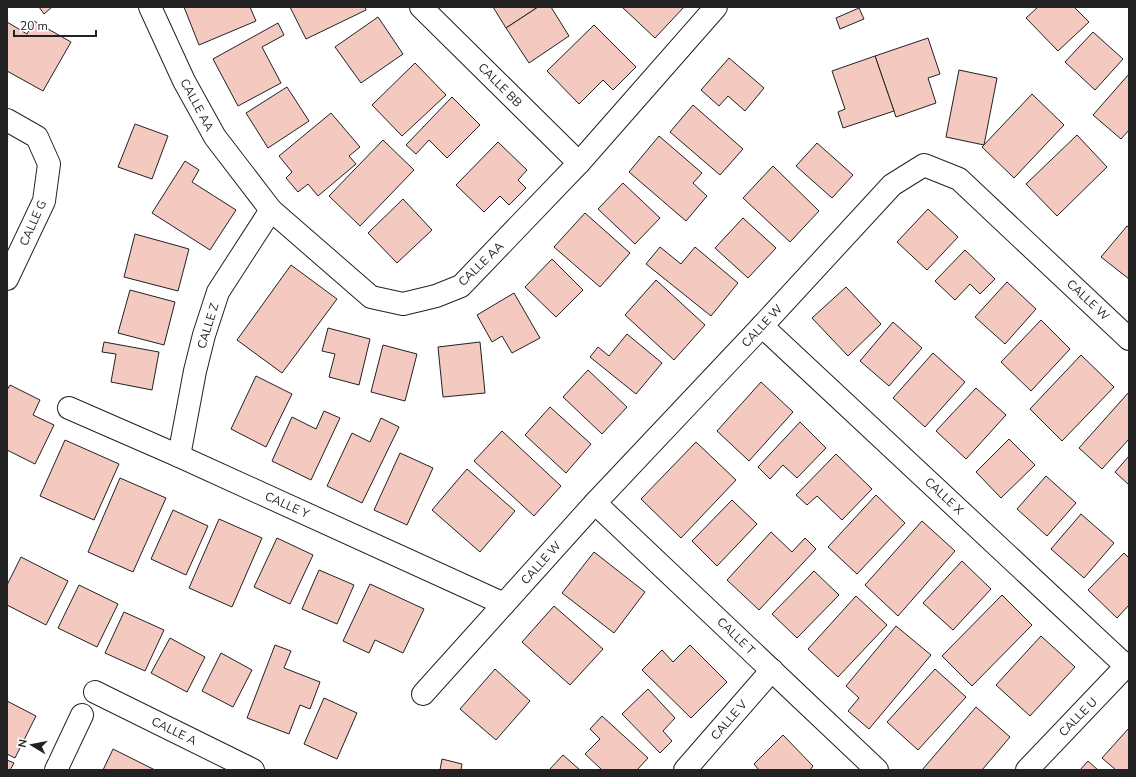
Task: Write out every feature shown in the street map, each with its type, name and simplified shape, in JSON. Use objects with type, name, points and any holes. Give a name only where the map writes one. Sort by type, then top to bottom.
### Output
[{"type":"street","name":"CALLE AA","points":[[150,7],[184,81],[215,137],[271,210],[371,297],[403,304],[436,296],[461,286],[579,163],[716,7]]},
{"type":"street","name":"CALLE BB","points":[[421,7],[579,163]]},
{"type":"street","name":"CALLE G","points":[[7,120],[37,137],[49,164],[44,201],[7,280]]},
{"type":"street","name":"CALLE W","points":[[423,694],[595,503],[762,326],[892,184],[924,165],[959,179],[1129,338]]},
{"type":"street","name":"CALLE Z","points":[[178,456],[195,370],[204,335],[218,292],[271,210]]},
{"type":"street","name":"CALLE X","points":[[762,326],[1128,665]]},
{"type":"street","name":"CALLE Y","points":[[69,408],[504,604]]},
{"type":"street","name":"CALLE T","points":[[595,503],[877,770]]},
{"type":"street","name":"CALLE U","points":[[1027,770],[1128,665]]},
{"type":"street","name":"CALLE V","points":[[685,770],[772,670]]},
{"type":"street","name":"CALLE A","points":[[95,692],[253,770]]},
{"type":"street","points":[[56,770],[82,715]]},
{"type":"building","points":[[39,7],[52,7],[44,14]]},
{"type":"building","points":[[184,7],[250,7],[256,21],[199,45]]},
{"type":"building","points":[[290,7],[365,7],[366,10],[306,39]]},
{"type":"building","points":[[493,7],[538,7],[506,28]]},
{"type":"building","points":[[538,7],[551,7],[569,36],[529,63],[506,28]]},
{"type":"building","points":[[622,7],[684,7],[655,38]]},
{"type":"building","points":[[1038,7],[1074,7],[1089,22],[1058,51],[1026,18]]},
{"type":"building","points":[[859,8],[864,19],[840,29],[836,18]]},
{"type":"building","points":[[378,17],[403,54],[361,83],[335,47]]},
{"type":"building","points":[[34,21],[71,42],[43,91],[7,71],[7,22],[27,34]]},
{"type":"building","points":[[278,23],[284,35],[262,47],[281,83],[238,106],[213,59]]},
{"type":"building","points":[[594,25],[636,67],[613,90],[603,80],[579,104],[547,71]]},
{"type":"building","points":[[1093,32],[1123,59],[1095,90],[1065,62]]},
{"type":"building","points":[[928,38],[940,74],[928,78],[936,103],[896,117],[875,56]]},
{"type":"building","points":[[875,56],[894,111],[843,128],[838,112],[845,109],[832,71]]},
{"type":"building","points":[[729,58],[764,88],[745,111],[728,96],[719,106],[701,90]]},
{"type":"building","points":[[415,63],[446,95],[402,136],[372,105]]},
{"type":"building","points":[[959,70],[997,78],[984,145],[946,137]]},
{"type":"building","points":[[1129,74],[1129,130],[1121,139],[1093,115]]},
{"type":"building","points":[[287,87],[309,121],[268,148],[246,113]]},
{"type":"building","points":[[1032,94],[1064,125],[1014,178],[982,147]]},
{"type":"building","points":[[452,97],[480,125],[447,158],[429,140],[416,154],[406,145]]},
{"type":"building","points":[[693,105],[743,149],[720,175],[670,132]]},
{"type":"building","points":[[331,113],[360,147],[349,156],[356,164],[318,196],[308,184],[298,192],[286,178],[292,172],[279,156]]},
{"type":"building","points":[[135,124],[168,136],[152,179],[118,167]]},
{"type":"building","points":[[1077,135],[1107,167],[1057,216],[1026,184]]},
{"type":"building","points":[[659,136],[702,173],[693,183],[707,196],[686,221],[629,172]]},
{"type":"building","points":[[383,140],[414,170],[360,226],[329,196]]},
{"type":"building","points":[[498,142],[527,170],[518,180],[526,188],[509,205],[500,196],[484,212],[456,185]]},
{"type":"building","points":[[817,143],[853,175],[832,198],[796,166]]},
{"type":"building","points":[[185,161],[199,170],[192,182],[236,210],[210,250],[152,213]]},
{"type":"building","points":[[773,166],[819,211],[790,242],[743,198]]},
{"type":"building","points":[[623,183],[660,218],[635,244],[598,209]]},
{"type":"building","points":[[403,199],[432,230],[397,263],[368,233]]},
{"type":"building","points":[[928,209],[958,237],[927,270],[897,242]]},
{"type":"building","points":[[585,213],[630,253],[600,287],[554,247]]},
{"type":"building","points":[[743,218],[776,248],[748,278],[715,248]]},
{"type":"building","points":[[1127,226],[1129,227],[1129,279],[1101,257]]},
{"type":"building","points":[[135,234],[189,249],[178,291],[124,277]]},
{"type":"building","points":[[660,247],[681,264],[695,247],[738,283],[711,316],[646,264]]},
{"type":"building","points":[[965,250],[995,279],[980,294],[970,284],[955,300],[935,281]]},
{"type":"building","points":[[552,259],[583,290],[556,317],[525,287]]},
{"type":"building","points":[[291,265],[337,299],[282,373],[237,340]]},
{"type":"building","points":[[656,280],[705,325],[674,360],[625,315]]},
{"type":"building","points":[[1007,282],[1036,309],[1005,344],[975,317]]},
{"type":"building","points":[[846,287],[881,324],[848,356],[812,318]]},
{"type":"building","points":[[130,290],[175,302],[164,345],[118,333]]},
{"type":"building","points":[[514,293],[540,338],[512,353],[502,336],[492,342],[477,315]]},
{"type":"building","points":[[1041,320],[1070,349],[1031,391],[1001,362]]},
{"type":"building","points":[[893,322],[922,348],[889,386],[860,361]]},
{"type":"building","points":[[328,328],[370,339],[359,385],[329,377],[335,354],[322,351]]},
{"type":"building","points":[[627,334],[662,363],[636,394],[590,357],[598,347],[609,356]]},
{"type":"building","points":[[104,342],[159,352],[152,390],[111,382],[116,354],[102,352]]},
{"type":"building","points":[[480,342],[485,393],[443,397],[438,347]]},
{"type":"building","points":[[383,345],[417,354],[405,401],[371,392]]},
{"type":"building","points":[[933,353],[965,382],[925,427],[893,398]]},
{"type":"building","points":[[1081,355],[1114,387],[1062,441],[1030,409]]},
{"type":"building","points":[[588,370],[627,407],[602,434],[563,397]]},
{"type":"building","points":[[256,376],[292,394],[266,447],[231,429]]},
{"type":"building","points":[[761,382],[793,412],[749,461],[717,431]]},
{"type":"building","points":[[10,385],[40,400],[33,415],[54,425],[35,464],[7,450],[7,390]]},
{"type":"building","points":[[976,388],[1006,415],[966,459],[936,431]]},
{"type":"building","points":[[1129,392],[1129,439],[1102,469],[1079,448]]},
{"type":"building","points":[[550,407],[591,444],[566,473],[525,435]]},
{"type":"building","points":[[324,411],[340,418],[311,480],[272,461],[292,417],[316,429]]},
{"type":"building","points":[[381,418],[399,427],[362,503],[327,486],[352,433],[370,442]]},
{"type":"building","points":[[800,422],[826,448],[797,478],[783,465],[770,479],[758,467]]},
{"type":"building","points":[[502,431],[561,486],[534,516],[474,461]]},
{"type":"building","points":[[1009,439],[1035,465],[1001,498],[976,472]]},
{"type":"building","points":[[65,440],[119,464],[94,520],[40,496]]},
{"type":"building","points":[[696,442],[736,480],[681,538],[641,499]]},
{"type":"building","points":[[400,453],[433,468],[407,525],[374,510]]},
{"type":"building","points":[[836,454],[872,489],[842,520],[817,496],[807,505],[796,495]]},
{"type":"building","points":[[1129,456],[1129,485],[1115,472]]},
{"type":"building","points":[[467,469],[515,511],[480,552],[432,510]]},
{"type":"building","points":[[1046,476],[1076,503],[1047,536],[1017,509]]},
{"type":"building","points":[[120,478],[166,498],[133,572],[88,552]]},
{"type":"building","points":[[876,495],[905,523],[857,574],[828,547]]},
{"type":"building","points":[[732,500],[757,524],[717,566],[692,541]]},
{"type":"building","points":[[173,510],[208,526],[186,575],[151,559]]},
{"type":"building","points":[[1081,514],[1114,543],[1084,578],[1051,549]]},
{"type":"building","points":[[219,519],[262,538],[232,607],[189,588]]},
{"type":"building","points":[[922,521],[955,551],[898,616],[865,585]]},
{"type":"building","points":[[771,532],[792,552],[805,538],[816,549],[759,610],[727,580]]},
{"type":"building","points":[[277,538],[313,555],[290,604],[254,587]]},
{"type":"building","points":[[594,552],[645,592],[614,633],[562,593]]},
{"type":"building","points":[[1124,553],[1129,558],[1129,605],[1117,618],[1088,590]]},
{"type":"building","points":[[21,557],[68,581],[46,625],[7,605],[7,585]]},
{"type":"building","points":[[962,561],[991,589],[953,630],[923,603]]},
{"type":"building","points":[[319,570],[354,585],[337,624],[302,609]]},
{"type":"building","points":[[814,571],[839,595],[797,638],[772,614]]},
{"type":"building","points":[[370,584],[424,609],[403,653],[375,640],[369,653],[343,641]]},
{"type":"building","points":[[79,585],[118,604],[97,647],[58,628]]},
{"type":"building","points":[[1002,595],[1032,625],[972,686],[942,656]]},
{"type":"building","points":[[856,596],[887,625],[838,677],[808,649]]},
{"type":"building","points":[[554,606],[603,649],[570,685],[522,642]]},
{"type":"building","points":[[124,612],[164,630],[145,671],[105,653]]},
{"type":"building","points":[[896,626],[931,655],[869,729],[848,711],[859,698],[846,686]]},
{"type":"building","points":[[1041,636],[1075,667],[1030,716],[996,685]]},
{"type":"building","points":[[170,638],[205,657],[187,692],[151,673]]},
{"type":"building","points":[[275,645],[291,651],[284,668],[320,682],[310,709],[300,705],[289,734],[247,718]]},
{"type":"building","points":[[690,645],[727,682],[691,718],[642,670],[662,650],[673,662]]},
{"type":"building","points":[[221,653],[252,670],[233,707],[202,691]]},
{"type":"building","points":[[495,669],[530,701],[496,740],[460,709]]},
{"type":"building","points":[[935,669],[966,697],[918,750],[887,722]]},
{"type":"building","points":[[648,689],[675,718],[663,731],[672,741],[660,753],[622,714]]},
{"type":"building","points":[[324,698],[357,713],[337,759],[304,744]]},
{"type":"building","points":[[7,701],[36,716],[15,758],[7,754]]},
{"type":"building","points":[[976,707],[1010,737],[982,770],[922,770]]},
{"type":"building","points":[[602,716],[648,758],[637,770],[602,770],[585,754],[600,739],[590,729]]},
{"type":"building","points":[[1129,728],[1129,770],[1116,770],[1102,758]]},
{"type":"building","points":[[783,735],[813,766],[810,770],[759,770],[754,764]]},
{"type":"building","points":[[113,749],[155,770],[103,770]]},
{"type":"building","points":[[563,755],[580,770],[549,770]]},
{"type":"building","points":[[442,759],[462,764],[461,770],[440,770]]},
{"type":"building","points":[[7,760],[14,763],[10,770],[7,770]]},
{"type":"building","points":[[1088,761],[1098,770],[1080,770]]}]
